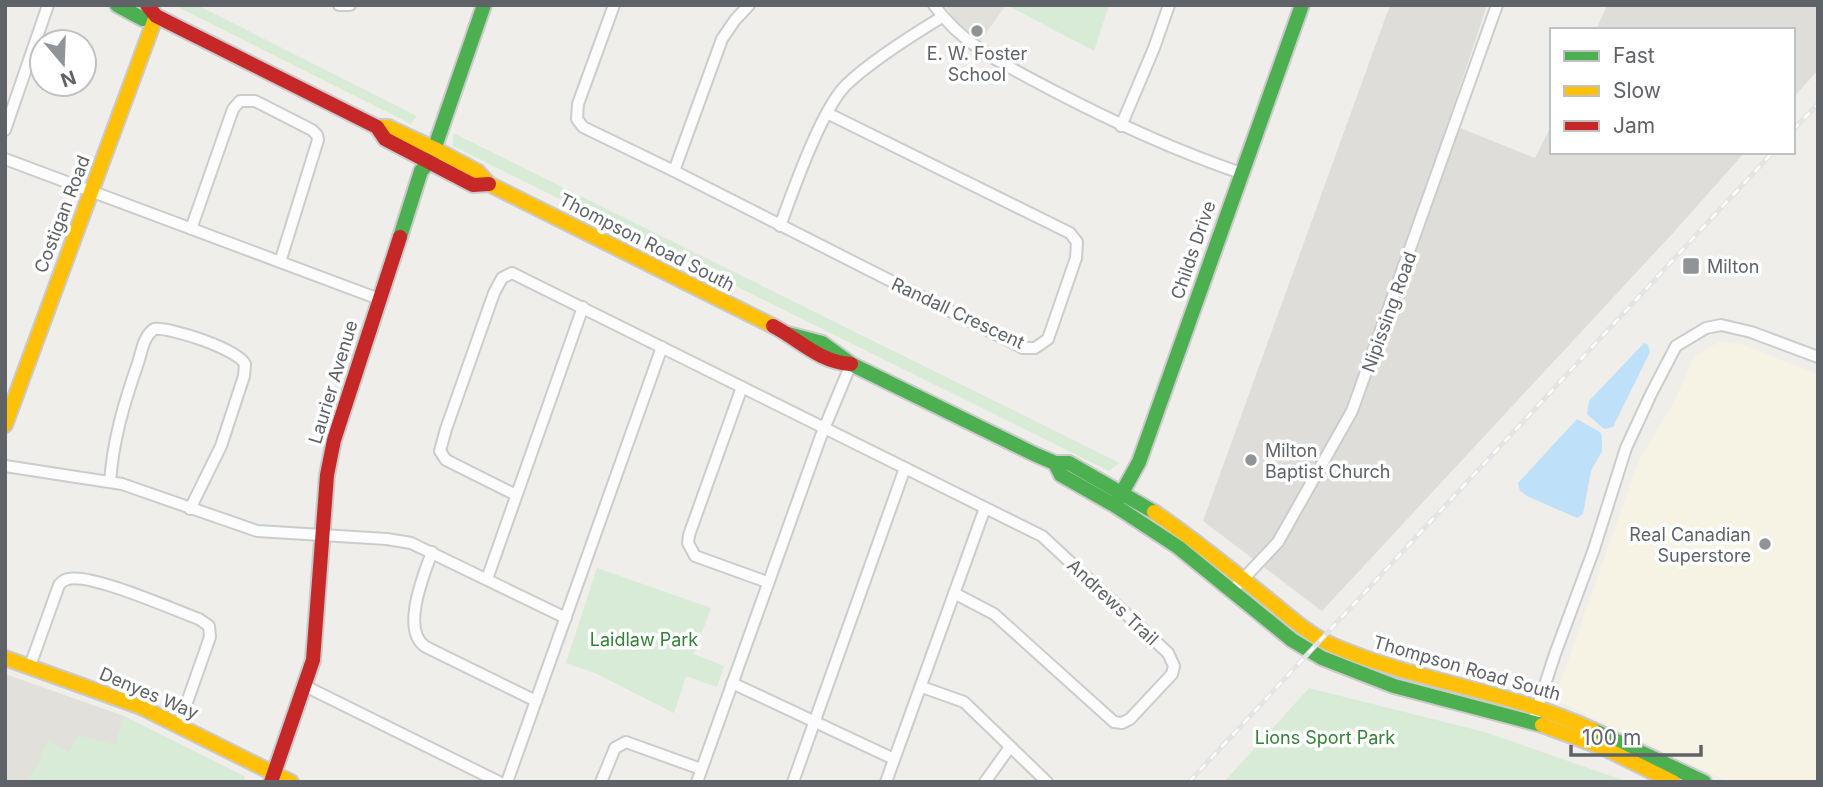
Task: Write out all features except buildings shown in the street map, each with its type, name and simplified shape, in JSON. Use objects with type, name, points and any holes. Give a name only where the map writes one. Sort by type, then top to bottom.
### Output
[{"type":"main road","name":"Thompson Road South","points":[[117,5],[143,19],[152,11],[377,127],[388,127],[432,155],[478,172],[489,184],[789,334],[806,349],[835,364],[851,364],[1055,463],[1069,463],[1123,492],[1182,531],[1305,628],[1332,645],[1411,674],[1603,734],[1704,782]]},
{"type":"main road","name":"Laurier Avenue","points":[[272,778],[313,660],[327,475],[334,440],[421,171],[432,155],[484,5]]},
{"type":"main road","name":"Childs Drive","points":[[1114,505],[1139,463],[1302,5]]},
{"type":"main road","name":"Costigan Road","points":[[7,416],[91,192],[152,11]]},
{"type":"main road","name":"Thompson Road South","points":[[1055,463],[1060,475],[1114,505],[1178,547],[1292,640],[1346,669],[1394,686],[1536,714],[1674,782]]},
{"type":"main road","name":"Denyes Way","points":[[5,658],[141,707],[272,778],[291,782]]},
{"type":"street","points":[[5,130],[48,5]]},
{"type":"street","points":[[339,5],[349,5]]},
{"type":"street","name":"Randall Crescent","points":[[614,5],[578,104],[577,120],[583,127],[1023,348],[1035,348],[1048,339],[1076,258],[1077,242],[1070,233],[827,113]]},
{"type":"street","points":[[674,171],[722,39],[734,20],[749,5]]},
{"type":"street","points":[[934,5],[968,43],[997,61],[1121,125],[1169,147],[1241,173]]},
{"type":"street","points":[[1121,125],[1169,5]]},
{"type":"street","name":"Nipissing Road","points":[[1231,592],[1278,542],[1352,411],[1497,5]]},
{"type":"street","points":[[780,226],[827,113],[845,86],[942,17]]},
{"type":"street","points":[[191,229],[233,109],[240,101],[255,101],[312,130],[318,140],[280,262]]},
{"type":"street","points":[[5,159],[379,299]]},
{"type":"street","name":"Andrews Trail","points":[[516,495],[446,460],[440,451],[494,293],[502,278],[512,273],[1042,536],[1168,653],[1174,666],[1172,674],[1130,719],[1122,723],[1114,722],[994,614],[954,593]]},
{"type":"street","points":[[487,579],[583,307]]},
{"type":"street","points":[[1536,714],[1555,654],[1588,568],[1626,448],[1676,346],[1698,332],[1721,325],[1751,332],[1818,357]]},
{"type":"street","points":[[110,482],[122,407],[145,339],[154,329],[171,330],[236,354],[245,364],[244,376],[221,446],[190,509]]},
{"type":"street","points":[[508,782],[662,347]]},
{"type":"street","points":[[697,782],[824,427],[851,364]]},
{"type":"street","points":[[742,387],[688,543],[695,556],[767,582]]},
{"type":"street","points":[[5,466],[121,484],[257,531],[398,540],[432,552],[566,618]]},
{"type":"street","points":[[793,782],[905,468]]},
{"type":"street","points":[[886,782],[985,508]]},
{"type":"street","points":[[432,552],[418,590],[415,628],[418,640],[426,648],[536,701]]},
{"type":"street","points":[[30,666],[59,585],[66,579],[77,578],[100,583],[199,619],[209,626],[210,637],[178,725]]},
{"type":"street","points":[[732,682],[894,759]]},
{"type":"street","points":[[305,686],[499,782]]},
{"type":"street","points":[[922,687],[964,702],[1047,782]]},
{"type":"street","points":[[601,782],[615,748],[626,742],[701,769]]},
{"type":"street","points":[[985,782],[1010,747]]},
{"type":"shaded area","name":"E. W. Foster School","points":[[945,5],[1006,5],[980,41],[955,20]]},
{"type":"shaded area","points":[[1390,5],[1487,5],[1448,123],[1535,158],[1550,128],[1550,154],[1743,154],[1322,611],[1203,521]]},
{"type":"shaded area","points":[[1607,5],[1818,5],[1818,70],[1795,96],[1795,28],[1597,28]]},
{"type":"shaded area","points":[[1719,342],[1741,344],[1818,375],[1818,782],[1729,782],[1560,702],[1557,692],[1639,460],[1673,404],[1694,357]]},
{"type":"shaded area","points":[[5,674],[124,716],[106,782],[5,782]]},
{"type":"green space","points":[[174,5],[197,5],[417,116],[411,124]]},
{"type":"green space","points":[[1007,5],[1109,5],[1094,51]]},
{"type":"green space","points":[[453,133],[1120,463],[1109,471],[453,146]]},
{"type":"green space","name":"Laidlaw Park","points":[[597,568],[711,608],[694,654],[724,666],[717,687],[686,676],[674,713],[595,673],[566,663]]},
{"type":"green space","name":"Lions Sport Park","points":[[1309,688],[1485,732],[1628,782],[1224,782]]},
{"type":"green space","points":[[124,716],[244,776],[246,782],[26,782],[42,758],[39,756],[48,741],[69,752],[78,735],[115,745]]},
{"type":"water","points":[[1644,343],[1648,345],[1650,352],[1613,427],[1604,429],[1587,414],[1589,401]]},
{"type":"water","points":[[1577,419],[1600,432],[1602,451],[1591,471],[1583,514],[1577,518],[1527,496],[1520,491],[1518,483]]},
{"type":"railway","points":[[1795,128],[1818,104]]},
{"type":"railway","points":[[1189,782],[1771,154]]},
{"type":"traffic: fast","points":[[117,5],[143,19],[156,16]]},
{"type":"traffic: fast","points":[[400,237],[421,171],[430,161],[484,5]]},
{"type":"traffic: fast","points":[[1119,498],[1139,462],[1302,5]]},
{"type":"traffic: fast","points":[[788,334],[822,343],[851,364],[1034,454],[1055,463],[1069,463],[1154,512]]},
{"type":"traffic: fast","points":[[1055,463],[1061,475],[1114,505],[1178,547],[1292,640],[1322,658],[1394,686],[1542,725]]},
{"type":"traffic: fast","points":[[1593,730],[1704,782]]},
{"type":"traffic: slow","points":[[5,425],[156,16]]},
{"type":"traffic: slow","points":[[377,127],[388,127],[435,149],[478,172],[489,184],[773,326]]},
{"type":"traffic: slow","points":[[1154,512],[1325,642],[1398,669],[1529,705],[1593,730]]},
{"type":"traffic: slow","points":[[5,658],[141,707],[291,782]]},
{"type":"traffic: slow","points":[[1542,725],[1604,748],[1673,782]]},
{"type":"traffic: jam","points":[[147,5],[156,16],[377,127],[385,139],[473,185],[489,184]]},
{"type":"traffic: jam","points":[[271,782],[313,660],[327,475],[334,440],[400,237]]},
{"type":"traffic: jam","points":[[773,326],[819,355],[851,364]]},
{"type":"place","name":"E. W. Foster School","points":[[977,31]]},
{"type":"place","name":"Milton","points":[[1691,266]]},
{"type":"place","name":"Milton Baptist Church","points":[[1251,460]]},
{"type":"place","name":"Real Canadian Superstore","points":[[1765,544]]}]
